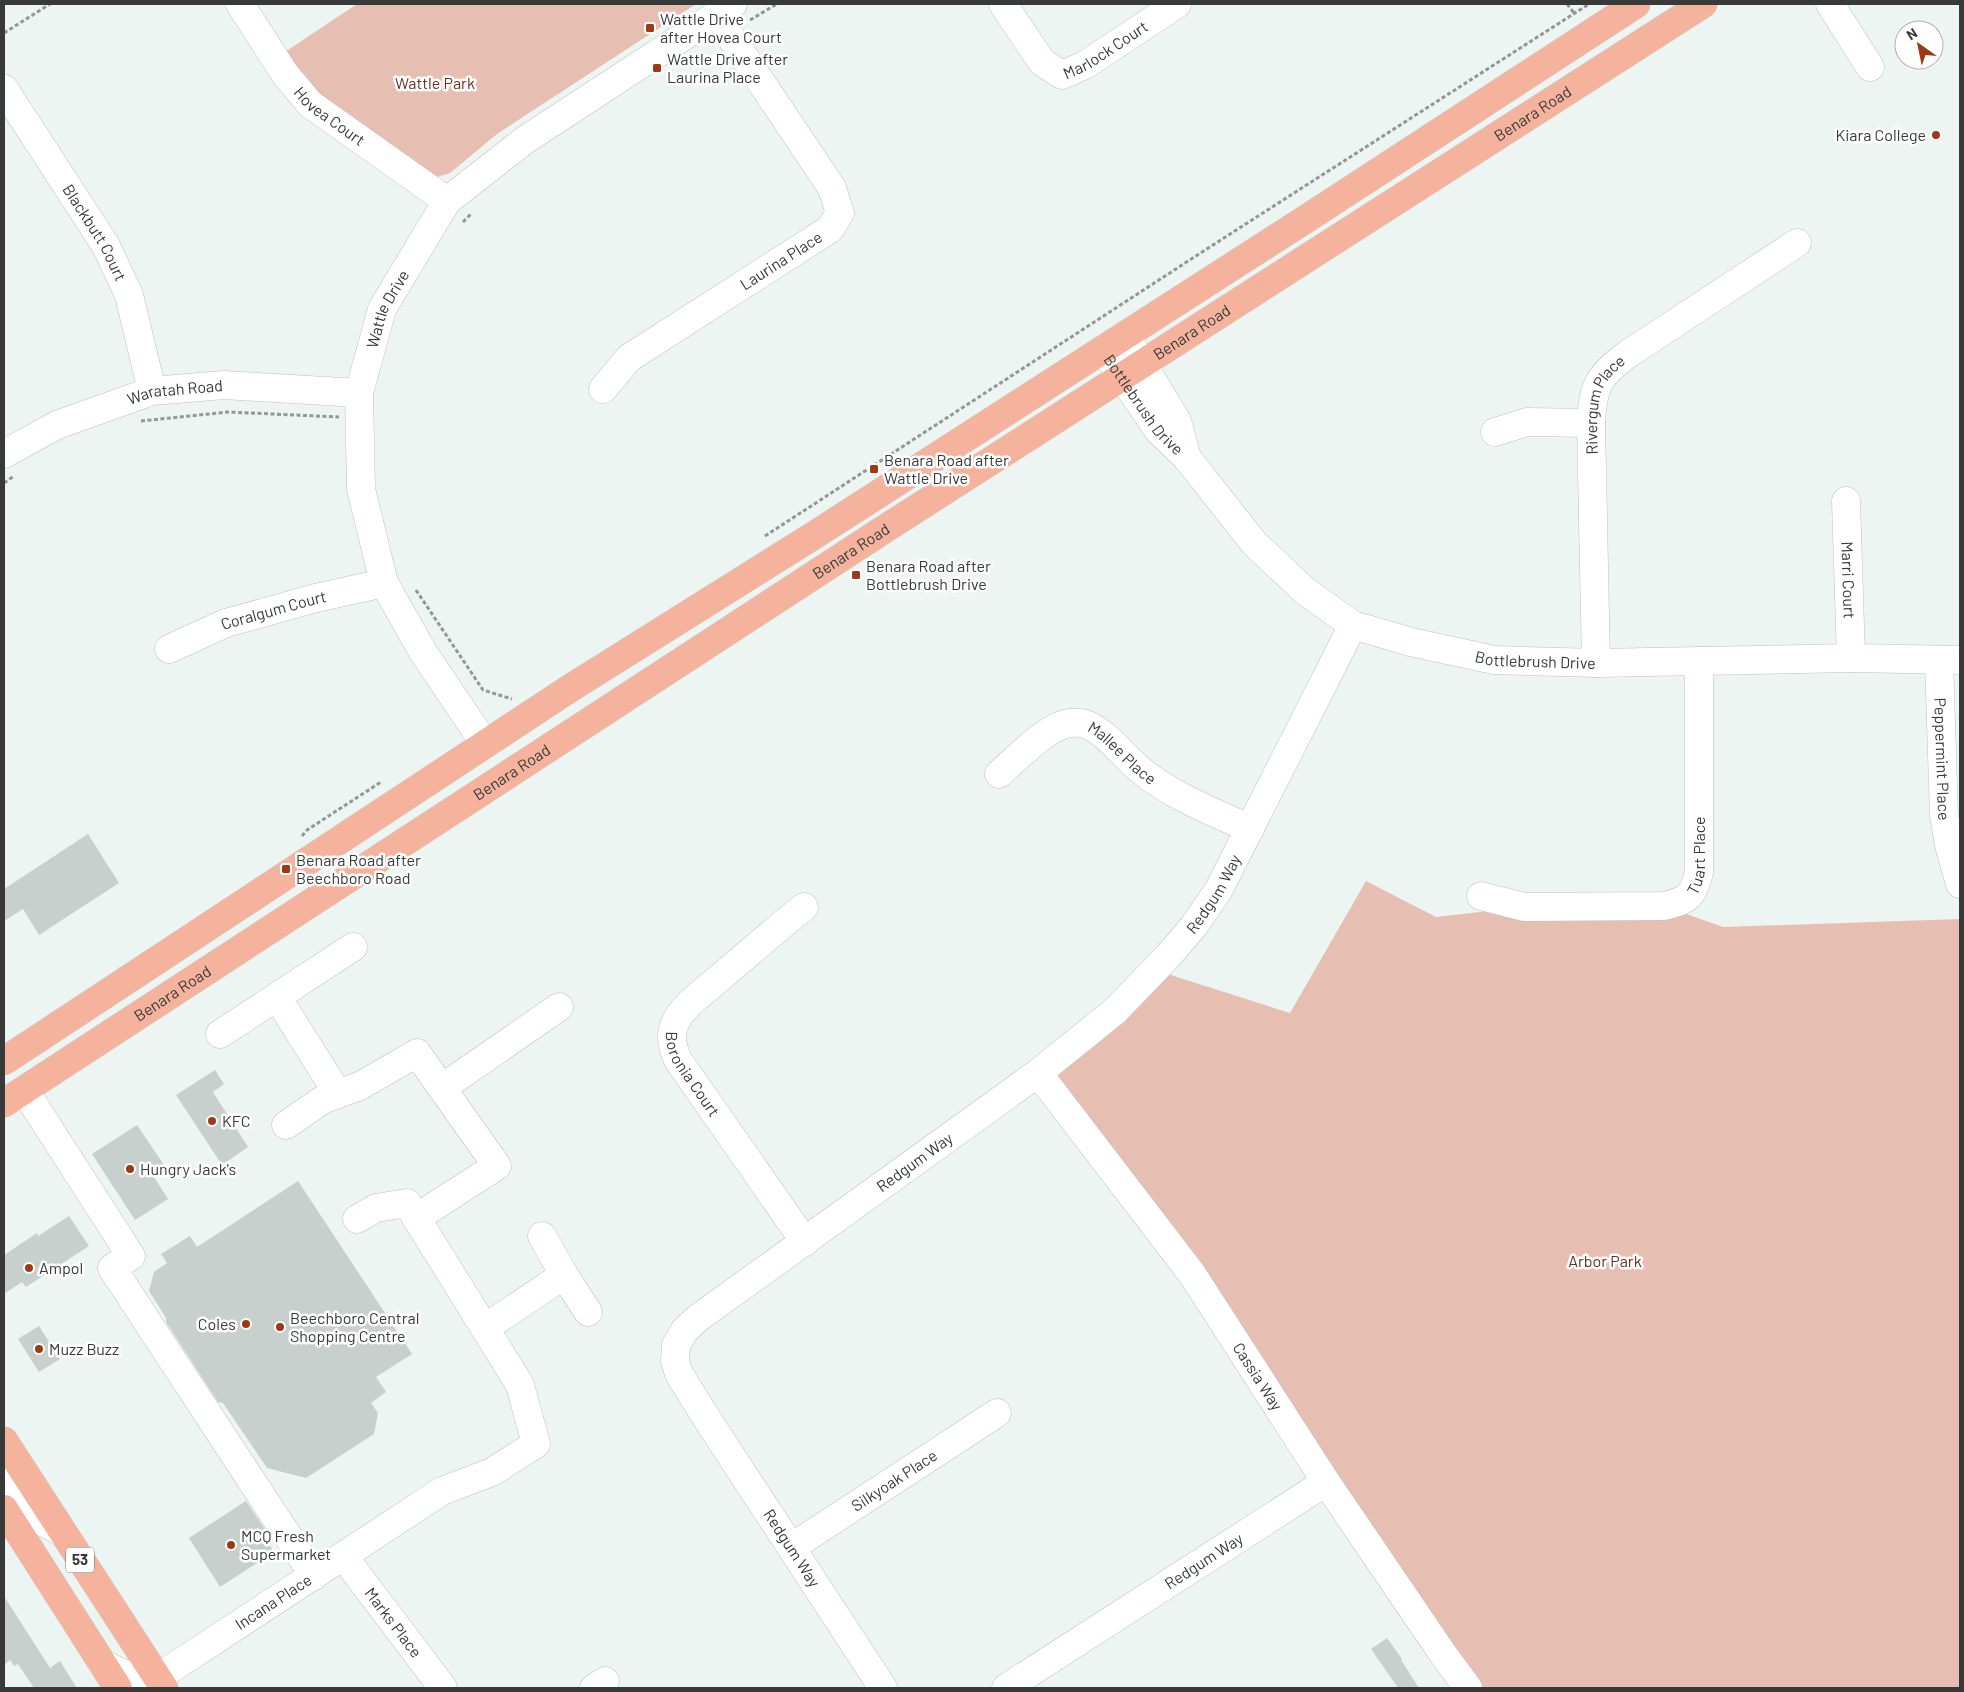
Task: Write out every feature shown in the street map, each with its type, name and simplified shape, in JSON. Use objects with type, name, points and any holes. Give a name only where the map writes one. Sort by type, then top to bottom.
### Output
[{"type":"main road","name":"Benara Road","points":[[4,1121],[20,1098],[82,1070],[120,1027],[146,1010],[175,950],[577,684],[813,536],[1636,4]]},
{"type":"main road","name":"Benara Road","points":[[4,1061],[128,980],[193,978],[1121,377],[1703,4]]},
{"type":"main road","points":[[1496,94],[1516,124]]},
{"type":"main road","points":[[813,536],[832,564]]},
{"type":"main road","points":[[485,744],[506,775]]},
{"type":"main road","points":[[20,1098],[20,1068],[29,1045]]},
{"type":"main road","name":"53","points":[[8,1449],[158,1685]]},
{"type":"main road","name":"53","points":[[5,1514],[118,1688]]},
{"type":"street","name":"Hovea Court","points":[[240,4],[285,74],[310,104],[447,201]]},
{"type":"street","name":"Marlock Court","points":[[1003,4],[1042,62],[1062,75],[1085,66],[1177,4]]},
{"type":"street","points":[[1830,4],[1870,67]]},
{"type":"street","name":"Wattle Drive","points":[[485,744],[423,652],[384,583],[361,490],[359,406],[382,310],[447,201],[525,140],[726,18]]},
{"type":"street","name":"Laurina Place","points":[[603,389],[629,358],[830,230],[840,213],[832,188],[726,18]]},
{"type":"street","name":"Blackbutt Court","points":[[4,89],[106,246],[129,295],[152,391]]},
{"type":"street","name":"Rivergum Place","points":[[1596,663],[1591,423],[1594,393],[1600,378],[1612,366],[1797,244]]},
{"type":"street","name":"Bottlebrush Drive","points":[[1114,342],[1143,363],[1177,421],[1186,458]]},
{"type":"street","name":"Bottlebrush Drive","points":[[1114,342],[1121,377],[1159,431],[1186,458],[1240,527],[1274,563],[1305,591],[1353,625],[1411,642],[1494,660],[1596,663],[1851,658],[1950,660]]},
{"type":"street","name":"Waratah Road","points":[[12,463],[57,425],[152,391],[224,385],[359,406]]},
{"type":"street","points":[[1495,432],[1527,422],[1591,423]]},
{"type":"street","name":"Marri Court","points":[[1846,501],[1851,658]]},
{"type":"street","name":"Coralgum Court","points":[[169,649],[226,623],[316,598],[384,583]]},
{"type":"street","name":"Redgum Way","points":[[884,1688],[679,1374],[675,1361],[676,1344],[685,1330],[1038,1073],[1115,1011],[1169,955],[1193,927],[1218,891],[1353,625]]},
{"type":"street","name":"Peppermint Place","points":[[1950,660],[1944,815],[1948,845],[1960,884]]},
{"type":"street","name":"Tuart Place","points":[[1480,896],[1524,907],[1664,906],[1680,902],[1694,891],[1699,872],[1699,661]]},
{"type":"street","name":"Mallee Place","points":[[999,774],[1047,733],[1062,724],[1087,724],[1100,732],[1141,772],[1165,789],[1250,829]]},
{"type":"street","name":"Boronia Court","points":[[804,907],[677,1016],[672,1030],[672,1047],[678,1060],[805,1242]]},
{"type":"street","points":[[220,1034],[353,947]]},
{"type":"street","points":[[277,997],[338,1094]]},
{"type":"street","points":[[442,1088],[559,1007]]},
{"type":"street","points":[[286,1125],[324,1100],[360,1086],[417,1053],[497,1166],[416,1218]]},
{"type":"street","name":"Cassia Way","points":[[1038,1073],[1192,1274],[1326,1482],[1468,1688]]},
{"type":"street","points":[[20,1098],[131,1256],[112,1268],[314,1576]]},
{"type":"street","points":[[357,1219],[376,1208],[407,1203],[485,1328],[564,1275]]},
{"type":"street","points":[[542,1236],[588,1312]]},
{"type":"street","name":"Incana Place","points":[[158,1685],[314,1576],[442,1491],[492,1472],[536,1444],[520,1386],[485,1328]]},
{"type":"street","name":"Silkyoak Place","points":[[792,1547],[998,1413]]},
{"type":"street","points":[[5,1514],[15,1504],[18,1478],[8,1449]]},
{"type":"street","name":"Redgum Way","points":[[1006,1688],[1326,1482]]},
{"type":"street","points":[[5,1514],[18,1514],[39,1519],[63,1533]]},
{"type":"street","name":"Marks Place","points":[[344,1556],[443,1688]]},
{"type":"street","points":[[101,1662],[120,1673],[158,1685]]},
{"type":"path","points":[[4,34],[50,4]]},
{"type":"path","points":[[726,18],[777,4]]},
{"type":"path","points":[[1567,4],[1574,13]]},
{"type":"path","points":[[758,541],[1589,4]]},
{"type":"path","points":[[462,223],[476,209]]},
{"type":"path","points":[[137,422],[228,412],[359,406]]},
{"type":"path","points":[[4,483],[12,463]]},
{"type":"path","points":[[415,587],[483,690],[516,700]]},
{"type":"green space","name":"Wattle Park","points":[[357,4],[696,4],[497,134],[450,173],[431,179],[320,96],[285,52]]},
{"type":"green space","name":"Arbor Park","points":[[1366,881],[1436,917],[1524,907],[1664,906],[1723,927],[1960,919],[1960,1688],[1468,1688],[1038,1073],[1155,970],[1290,1013]]},
{"type":"building","points":[[88,834],[119,883],[39,935],[23,909],[4,921],[4,889]]},
{"type":"building","name":"KFC","points":[[215,1070],[224,1084],[213,1092],[248,1147],[222,1165],[176,1095]]},
{"type":"building","name":"Hungry Jack's","points":[[137,1125],[164,1165],[152,1174],[168,1199],[135,1220],[92,1154]]},
{"type":"building","name":"Beechboro Central Shopping Centre","points":[[298,1181],[412,1354],[376,1377],[386,1392],[371,1403],[378,1413],[374,1434],[306,1478],[267,1468],[223,1403],[218,1402],[166,1322],[166,1318],[149,1291],[154,1272],[167,1263],[161,1254],[190,1236],[197,1247]]},
{"type":"building","name":"Ampol","points":[[69,1216],[89,1246],[26,1287],[22,1282],[4,1294],[4,1255],[37,1233],[38,1236]]},
{"type":"building","name":"Muzz Buzz","points":[[39,1326],[60,1359],[39,1372],[18,1339]]},
{"type":"building","name":"MCQ Fresh Supermarket","points":[[246,1501],[268,1534],[265,1538],[274,1552],[220,1587],[189,1538]]},
{"type":"building","points":[[4,1596],[50,1668],[60,1661],[77,1688],[34,1688],[18,1664],[14,1666],[10,1660],[4,1665]]},
{"type":"building","points":[[1387,1638],[1419,1688],[1398,1688],[1371,1649]]},
{"type":"place","name":"Wattle Drive after Hovea Court","points":[[650,28]]},
{"type":"place","name":"Wattle Drive after Laurina Place","points":[[657,68]]},
{"type":"place","name":"Kiara College","points":[[1936,135]]},
{"type":"place","name":"Benara Road after Wattle Drive","points":[[874,469]]},
{"type":"place","name":"Benara Road after Bottlebrush Drive","points":[[856,575]]},
{"type":"place","name":"Benara Road after Beechboro Road","points":[[286,869]]},
{"type":"place","name":"KFC","points":[[212,1121]]},
{"type":"place","name":"Hungry Jack's","points":[[130,1169]]},
{"type":"place","name":"Ampol","points":[[29,1268]]},
{"type":"place","name":"Coles","points":[[246,1324]]},
{"type":"place","name":"Beechboro Central Shopping Centre","points":[[280,1327]]},
{"type":"place","name":"Muzz Buzz","points":[[39,1349]]},
{"type":"place","name":"MCQ Fresh Supermarket","points":[[231,1545]]}]
